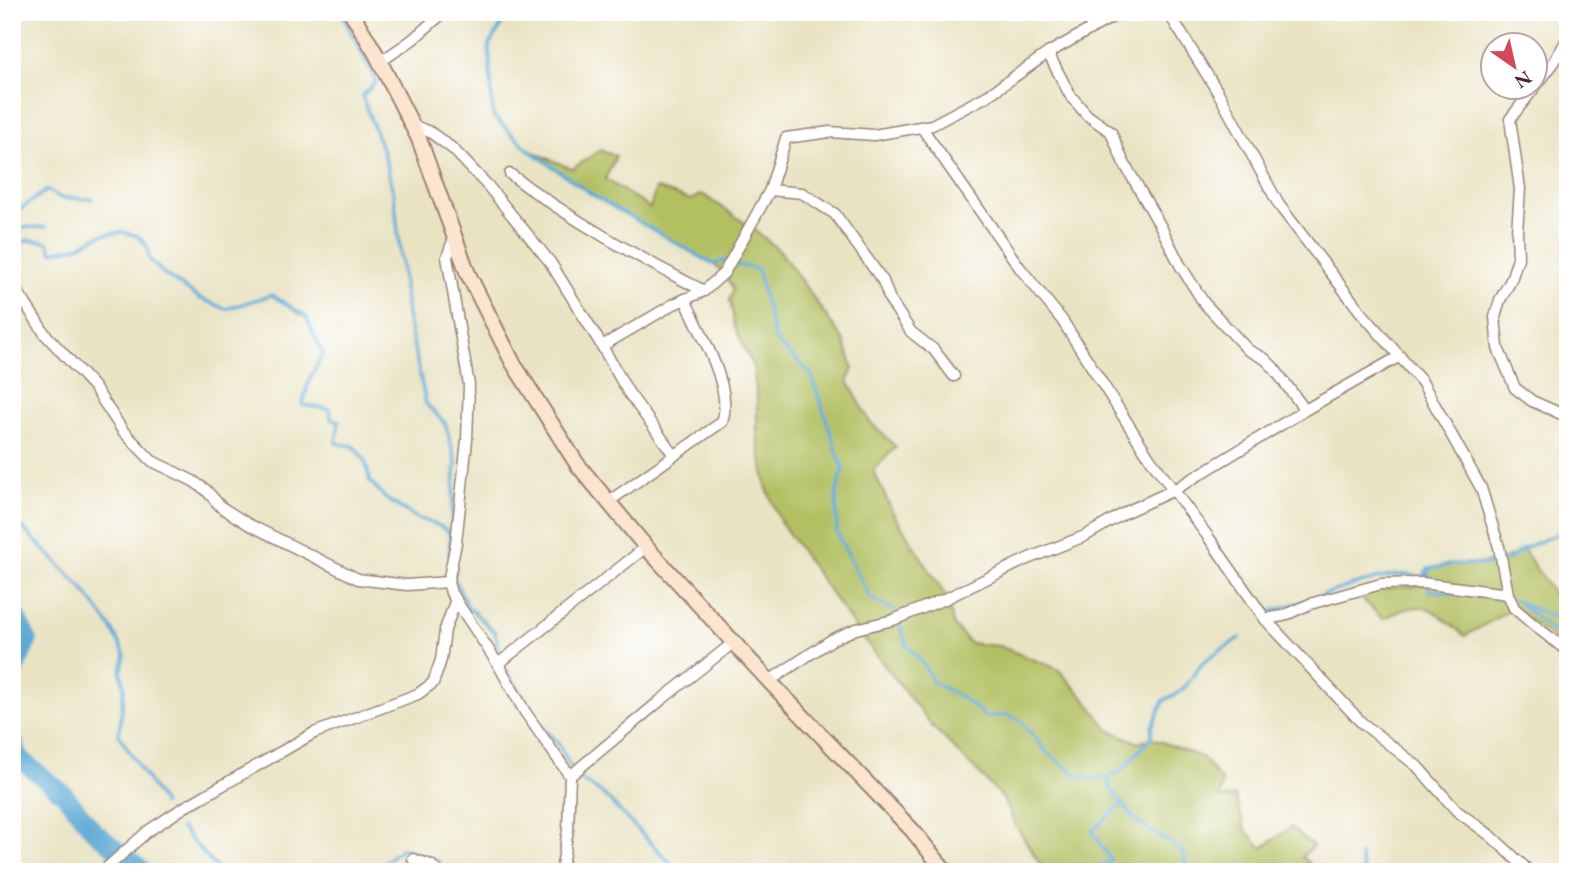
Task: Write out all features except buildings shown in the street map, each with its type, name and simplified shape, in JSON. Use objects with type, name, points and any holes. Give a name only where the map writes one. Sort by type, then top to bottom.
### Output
[{"type":"street","points":[[351,12],[412,125],[468,274],[513,363],[577,464],[646,547],[733,643],[913,831],[946,872]]},
{"type":"street","points":[[380,62],[412,40],[444,12]]},
{"type":"street","points":[[602,346],[704,290],[724,274],[770,190],[786,138],[830,132],[874,135],[922,128],[946,119],[987,96],[1048,53],[1121,12]]},
{"type":"street","points":[[1168,12],[1219,94],[1279,205],[1360,310],[1422,382],[1480,488],[1499,547],[1508,594],[1514,608],[1568,650]]},
{"type":"street","points":[[1568,38],[1545,76],[1510,119],[1520,189],[1518,258],[1511,280],[1500,300],[1495,329],[1499,348],[1515,388],[1532,401],[1568,416]]},
{"type":"street","points":[[1048,53],[1070,95],[1087,115],[1111,132],[1123,162],[1204,303],[1248,350],[1265,359],[1305,410]]},
{"type":"street","points":[[412,125],[430,132],[453,149],[488,186],[550,262],[628,392],[674,455]]},
{"type":"street","points":[[922,128],[1020,268],[1062,320],[1149,457],[1265,619],[1362,723],[1417,766],[1457,811],[1491,835],[1530,872]]},
{"type":"street","points":[[510,174],[608,240],[704,290]]},
{"type":"street","points":[[770,190],[802,192],[835,214],[883,281],[890,300],[911,332],[934,351],[954,376]]},
{"type":"street","points":[[454,237],[447,257],[469,385],[467,440],[456,542],[448,582],[525,712],[570,776],[568,830],[561,872]]},
{"type":"street","points":[[12,283],[45,334],[94,387],[123,431],[152,461],[193,481],[221,508],[248,524],[358,579],[407,585],[448,582]]},
{"type":"street","points":[[608,502],[722,422],[725,415],[719,375],[685,299]]},
{"type":"street","points":[[769,681],[833,639],[856,629],[896,619],[1027,559],[1085,537],[1174,490],[1400,356]]},
{"type":"street","points":[[498,664],[646,547]]},
{"type":"street","points":[[1265,619],[1283,616],[1310,604],[1381,584],[1422,583],[1508,594]]},
{"type":"street","points":[[102,872],[148,831],[183,808],[314,733],[418,694],[433,683],[441,660],[445,630],[456,599]]},
{"type":"street","points":[[570,776],[733,643]]},
{"type":"street","points":[[413,859],[431,865],[438,872]]},
{"type":"green space","points":[[529,150],[572,169],[600,150],[616,156],[605,179],[650,208],[656,188],[691,200],[702,194],[751,227],[780,251],[844,341],[853,368],[848,381],[870,422],[896,447],[873,470],[892,511],[947,598],[954,626],[970,643],[999,646],[1058,669],[1109,730],[1139,743],[1151,738],[1202,757],[1222,782],[1220,799],[1235,796],[1246,831],[1262,848],[1291,827],[1313,846],[1302,857],[1318,872],[1045,872],[1016,826],[1002,797],[932,726],[856,629],[780,521],[766,486],[757,436],[757,399],[753,367],[735,328],[730,300],[733,289],[724,273],[713,264],[596,197]]},
{"type":"green space","points":[[1523,549],[1568,615],[1568,651],[1514,608],[1465,636],[1427,608],[1409,608],[1383,619],[1355,592],[1428,584],[1428,569],[1453,564],[1498,561]]},
{"type":"waterway","points":[[341,12],[376,82],[362,96],[383,151],[394,195],[407,315],[426,404],[445,423],[456,462],[449,555]]},
{"type":"waterway","points":[[499,12],[501,26],[489,45],[493,116],[529,150],[596,197],[713,264],[725,261]]},
{"type":"waterway","points":[[12,208],[15,213],[47,190],[61,198],[92,199]]},
{"type":"waterway","points":[[12,228],[46,227]]},
{"type":"waterway","points":[[12,244],[30,240],[48,242],[52,252],[77,247],[100,235],[122,232],[138,236],[147,246],[149,259],[164,274],[199,298],[226,309],[272,295],[306,317],[323,354],[310,378],[302,405],[330,409],[331,419],[339,421],[336,443],[353,446],[365,460],[370,481],[386,499],[417,518],[440,526],[450,533]]},
{"type":"waterway","points":[[736,265],[757,269],[775,340],[811,374],[843,469],[836,494],[837,533],[870,598],[895,611],[907,645],[923,664],[933,682],[964,699],[986,717],[1007,715],[1018,719],[1047,752],[1062,764],[1079,776],[1095,779],[1108,777],[1122,770],[1151,738],[1152,727],[1164,700],[1184,688],[1207,659],[1240,638]]},
{"type":"waterway","points":[[12,517],[83,589],[112,629],[125,655],[121,672],[124,687],[119,735],[163,804]]},
{"type":"waterway","points":[[1428,569],[1456,564],[1485,565],[1509,559],[1523,549],[1568,529]]},
{"type":"waterway","points":[[1266,613],[1384,577],[1423,577],[1428,569],[1429,591],[1503,598]]},
{"type":"waterway","points":[[456,570],[454,577],[467,606],[495,632],[500,655]]},
{"type":"waterway","points":[[1514,600],[1548,615],[1568,619]]},
{"type":"waterway","points":[[1521,605],[1568,644]]},
{"type":"waterway","points":[[12,609],[28,640],[12,675]]},
{"type":"waterway","points":[[504,665],[536,720],[558,743],[571,768]]},
{"type":"waterway","points":[[12,738],[20,759],[64,794],[94,831],[144,872]]},
{"type":"waterway","points":[[1108,777],[1110,788],[1136,821],[1181,850],[1189,872]]},
{"type":"waterway","points":[[578,778],[603,794],[679,872]]},
{"type":"waterway","points":[[1076,872],[1088,868],[1094,871],[1111,860],[1092,831],[1123,803]]},
{"type":"waterway","points":[[181,828],[220,872]]},
{"type":"waterway","points":[[372,872],[402,848],[438,861],[445,872]]},
{"type":"waterway","points":[[1360,855],[1363,868],[1361,872]]}]
